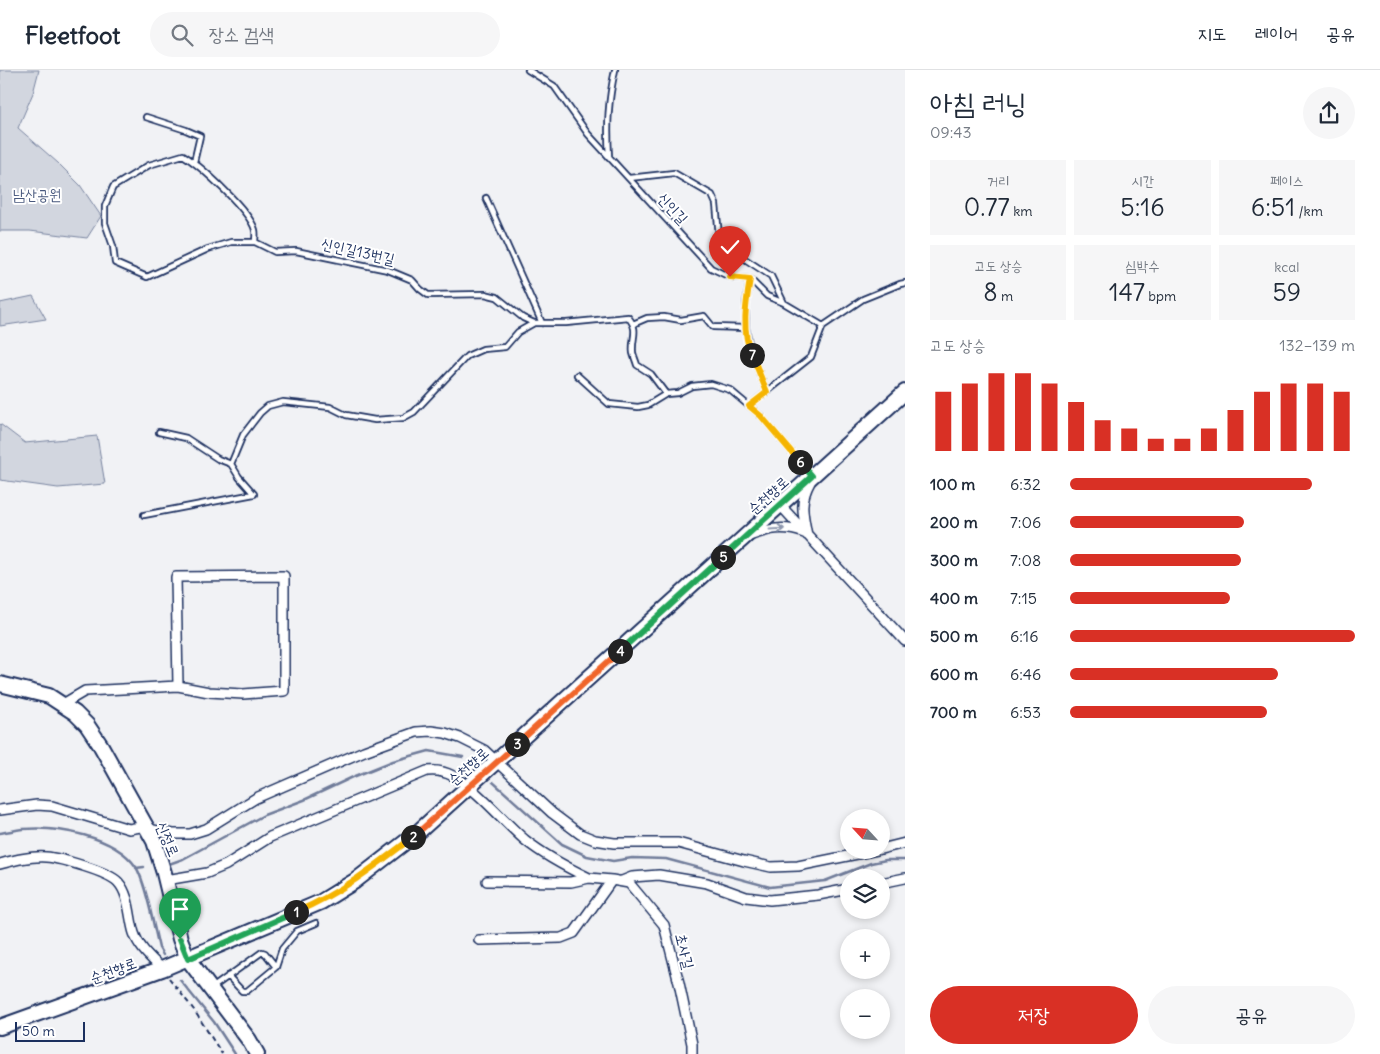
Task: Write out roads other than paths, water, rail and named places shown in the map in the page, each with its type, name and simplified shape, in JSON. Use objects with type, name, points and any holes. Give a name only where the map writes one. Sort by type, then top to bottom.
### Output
[{"type":"main road","name":"순천향로","points":[[0,1027],[188,959],[321,902],[355,881],[417,833],[469,787],[905,392]]},
{"type":"main road","name":"신정로","points":[[0,684],[35,691],[49,696],[76,713],[87,725],[101,746],[154,841],[166,880],[180,939],[188,959],[249,1040],[257,1054]]},
{"type":"street","points":[[808,535],[802,508],[804,493],[814,475]]},
{"type":"street","points":[[781,506],[905,640]]},
{"type":"street","points":[[746,536],[768,529],[784,528],[808,535]]},
{"type":"street","points":[[63,704],[85,691],[178,686],[209,692],[243,694],[284,691],[284,576],[176,577],[178,686]]},
{"type":"street","points":[[0,810],[36,805],[52,806],[129,829],[146,826],[173,834],[190,834],[206,829],[256,798],[364,751],[416,732],[445,733],[484,750],[552,813],[580,834],[595,840],[614,843],[678,843],[771,867],[798,866],[840,857]]},
{"type":"street","points":[[166,880],[207,873],[226,865],[270,837],[426,770],[438,770],[453,776],[469,787],[526,840],[553,860],[588,878]]},
{"type":"street","points":[[890,847],[905,843]]},
{"type":"street","points":[[0,864],[26,857],[46,857],[101,872],[118,881],[124,892],[134,933],[140,946],[162,969]]},
{"type":"street","points":[[487,881],[571,882],[588,878],[617,880],[659,875],[707,883],[746,896],[770,900],[840,891]]},
{"type":"street","points":[[890,881],[905,878]]},
{"type":"street","points":[[479,940],[561,938],[574,933],[617,880]]},
{"type":"street","name":"초사길","points":[[617,880],[629,883],[664,925],[679,983],[692,1044],[692,1054]]},
{"type":"lane","name":"신인길","points":[[528,70],[554,86],[588,134],[711,268],[730,277],[750,279]]},
{"type":"lane","points":[[609,157],[607,124],[609,98],[615,70]]},
{"type":"lane","points":[[146,117],[200,136],[194,162]]},
{"type":"lane","points":[[184,155],[194,162],[237,204],[255,230],[256,242],[231,242],[215,247],[147,277],[115,263],[113,246],[105,223],[105,206],[113,187],[148,165],[184,155]]},
{"type":"lane","points":[[629,178],[674,173],[712,195],[716,204],[719,236],[745,259],[771,276],[784,303]]},
{"type":"lane","points":[[486,198],[542,323]]},
{"type":"lane","name":"신인길13번길","points":[[256,242],[275,252],[296,251],[388,270],[412,280],[428,295],[485,294],[497,297],[523,318],[534,323]]},
{"type":"lane","points":[[750,279],[766,296],[784,303],[824,326]]},
{"type":"lane","points":[[750,279],[746,303],[746,328],[750,350],[767,392]]},
{"type":"lane","points":[[749,406],[811,357],[824,326],[863,299],[905,283]]},
{"type":"lane","points":[[634,324],[646,318],[664,317],[681,320],[704,316],[712,327],[746,328]]},
{"type":"lane","points":[[231,464],[243,435],[268,406],[283,402],[330,407],[346,415],[375,420],[403,418],[414,412],[467,356],[483,349],[504,347],[518,332],[534,323],[566,323],[628,317],[634,324],[633,351],[637,365],[651,374],[666,394]]},
{"type":"lane","points":[[577,375],[609,404],[648,405],[666,394],[678,393],[692,386],[711,384],[730,390],[761,416],[814,475]]},
{"type":"lane","points":[[144,515],[254,494],[239,477],[231,464],[218,459],[186,438],[159,432]]},
{"type":"lane","points":[[228,976],[244,992],[276,966],[282,949],[297,931],[316,923]]},
{"type":"lane","points":[[210,989],[264,952],[276,966]]},
{"type":"waterway","points":[[169,864],[183,859],[264,815],[304,800],[393,761],[429,751],[463,757]]},
{"type":"waterway","points":[[493,782],[562,844],[587,856],[613,861],[632,858],[666,859],[770,887],[825,881],[871,863],[886,860],[905,860]]},
{"type":"waterway","points":[[0,833],[23,829],[52,829],[84,835],[100,841],[127,856],[140,874],[159,948],[163,955]]},
{"type":"waterway","points":[[136,868],[144,867]]},
{"type":"waterway","points":[[180,980],[214,1022],[235,1054]]},
{"type":"park label","name":"남산공원","points":[[37,194]]}]
